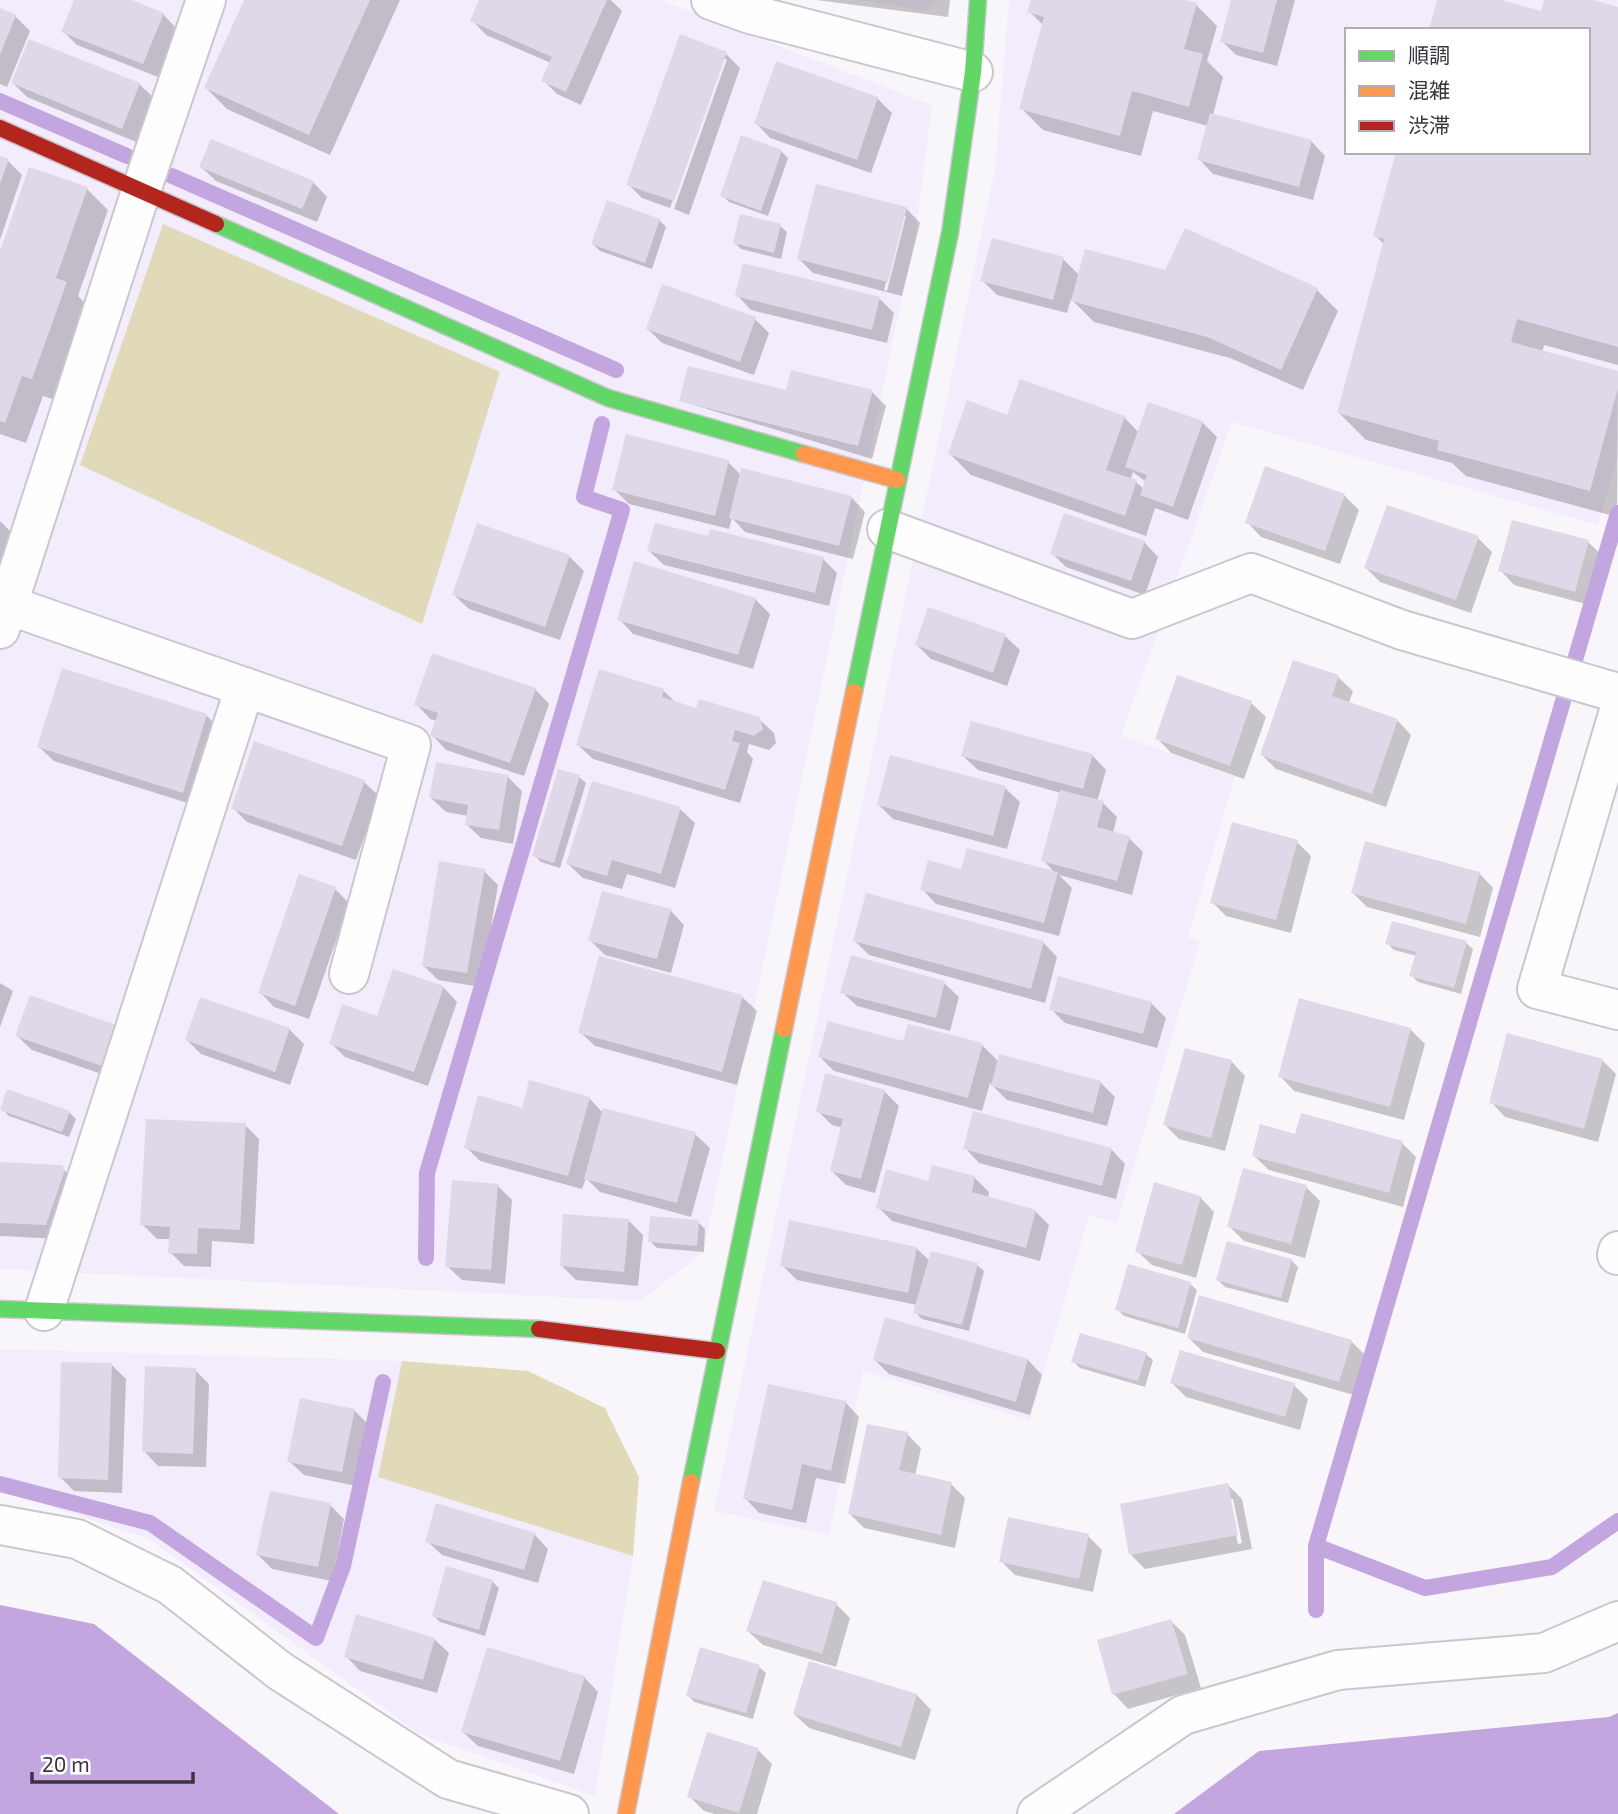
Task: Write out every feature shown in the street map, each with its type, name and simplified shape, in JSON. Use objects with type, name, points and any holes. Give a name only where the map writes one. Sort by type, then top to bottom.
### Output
[{"type":"street","points":[[206,0],[141,191],[4,617],[245,687],[411,745],[349,974]]},
{"type":"street","points":[[711,0],[750,15],[973,72]]},
{"type":"street","points":[[626,1814],[717,1350],[950,233],[973,72],[978,0]]},
{"type":"street","points":[[0,128],[608,398],[897,480]]},
{"type":"street","points":[[887,529],[1132,619],[1251,573],[1402,630],[1550,675],[1603,688]]},
{"type":"street","points":[[44,1311],[245,687]]},
{"type":"street","points":[[1618,714],[1537,989],[1618,1010]]},
{"type":"street","points":[[0,1309],[558,1330],[717,1350]]},
{"type":"street","points":[[0,1525],[77,1539],[170,1584],[280,1671],[448,1779],[569,1814]]},
{"type":"street","points":[[1037,1814],[1183,1715],[1338,1670],[1544,1653],[1618,1621]]},
{"type":"shaded area","points":[[0,0],[660,0],[932,105],[916,230],[703,1253],[640,1301],[0,1269]]},
{"type":"shaded area","points":[[856,0],[940,0],[924,10]]},
{"type":"shaded area","points":[[1009,0],[1618,0],[1618,456],[1598,525],[1232,422],[1121,736],[1235,776],[1188,937],[1200,941],[1117,1223],[1089,1215],[1030,1420],[863,1371],[829,1535],[714,1511],[995,169]]},
{"type":"shaded area","points":[[163,224],[500,372],[422,624],[80,465]]},
{"type":"shaded area","points":[[0,1349],[402,1361],[378,1477],[633,1556],[595,1796],[419,1734],[149,1539],[0,1490]]},
{"type":"shaded area","points":[[402,1361],[528,1371],[605,1408],[639,1477],[633,1556],[378,1477]]},
{"type":"shaded area","points":[[0,1605],[94,1624],[339,1814],[0,1814]]},
{"type":"shaded area","points":[[1618,1713],[1618,1814],[1174,1814],[1259,1751],[1609,1717]]},
{"type":"building","points":[[74,0],[132,0],[164,13],[143,64],[61,32]]},
{"type":"building","points":[[244,0],[370,0],[309,135],[204,88]]},
{"type":"building","points":[[479,0],[607,0],[566,92],[541,81],[552,57],[470,21]]},
{"type":"building","points":[[1031,0],[1185,0],[1197,3],[1184,49],[1203,54],[1189,107],[1132,91],[1120,136],[1019,109],[1044,17],[1027,12]]},
{"type":"building","points":[[1231,0],[1277,0],[1263,53],[1220,42]]},
{"type":"building","points":[[1437,0],[1501,0],[1541,11],[1544,0],[1593,0],[1618,7],[1618,347],[1517,319],[1511,342],[1618,371],[1618,388],[1590,491],[1437,450],[1439,441],[1337,413],[1384,239],[1373,236],[1395,154],[1590,154],[1590,28],[1430,28]]},
{"type":"building","points":[[0,8],[16,15],[0,55]]},
{"type":"building","points":[[680,34],[727,52],[674,201],[626,185]]},
{"type":"building","points":[[29,39],[140,83],[122,129],[11,83]]},
{"type":"building","points":[[776,61],[878,97],[857,160],[754,124]]},
{"type":"building","points":[[1210,113],[1312,140],[1299,187],[1197,160]]},
{"type":"building","points":[[741,135],[782,150],[761,211],[720,196]]},
{"type":"building","points":[[211,139],[314,181],[302,209],[199,167]]},
{"type":"building","points":[[0,156],[9,159],[0,184]]},
{"type":"building","points":[[29,167],[88,187],[56,278],[67,282],[32,379],[22,376],[5,423],[0,421],[0,251]]},
{"type":"building","points":[[816,184],[907,207],[888,282],[797,259]]},
{"type":"building","points":[[607,200],[660,219],[645,263],[591,244]]},
{"type":"building","points":[[740,214],[781,224],[774,253],[733,243]]},
{"type":"building","points":[[1185,228],[1318,288],[1281,370],[1207,337],[1071,301],[1085,249],[1165,270]]},
{"type":"building","points":[[992,238],[1064,257],[1053,300],[980,281]]},
{"type":"building","points":[[743,263],[880,297],[872,330],[735,296]]},
{"type":"building","points":[[662,284],[756,317],[740,362],[646,329]]},
{"type":"building","points":[[688,366],[786,390],[791,370],[873,390],[858,446],[679,401]]},
{"type":"building","points":[[1020,379],[1125,416],[1106,470],[1137,480],[1125,516],[948,454],[967,400],[1007,415]]},
{"type":"building","points":[[1148,402],[1203,421],[1173,507],[1140,495],[1147,475],[1125,467]]},
{"type":"building","points":[[626,434],[729,460],[715,516],[612,490]]},
{"type":"building","points":[[1265,466],[1345,494],[1325,551],[1245,523]]},
{"type":"building","points":[[741,468],[852,496],[839,546],[729,518]]},
{"type":"building","points":[[1387,505],[1479,536],[1456,600],[1364,568]]},
{"type":"building","points":[[1064,513],[1145,541],[1131,581],[1050,554]]},
{"type":"building","points":[[1512,520],[1589,540],[1575,592],[1498,571]]},
{"type":"building","points":[[477,523],[570,555],[545,627],[452,595]]},
{"type":"building","points":[[655,523],[708,536],[710,529],[824,557],[815,593],[647,551]]},
{"type":"building","points":[[634,561],[756,598],[738,655],[617,620]]},
{"type":"building","points":[[928,607],[1006,634],[993,673],[915,645]]},
{"type":"building","points":[[432,653],[536,688],[510,763],[430,736],[438,713],[414,705]]},
{"type":"building","points":[[1293,660],[1339,675],[1332,696],[1398,719],[1372,794],[1260,755]]},
{"type":"building","points":[[62,668],[207,714],[183,793],[37,747]]},
{"type":"building","points":[[599,669],[664,689],[662,697],[696,708],[699,699],[760,717],[763,729],[754,736],[735,730],[732,741],[740,743],[725,790],[576,745]]},
{"type":"building","points":[[1177,675],[1252,701],[1230,766],[1155,739]]},
{"type":"building","points":[[971,721],[1093,754],[1083,789],[961,756]]},
{"type":"building","points":[[254,741],[365,780],[342,846],[231,809]]},
{"type":"building","points":[[890,755],[1006,786],[993,836],[877,805]]},
{"type":"building","points":[[436,762],[508,775],[499,830],[465,825],[468,805],[429,798]]},
{"type":"building","points":[[558,769],[580,775],[554,863],[532,856]]},
{"type":"building","points":[[592,781],[681,807],[661,874],[612,860],[607,876],[566,864]]},
{"type":"building","points":[[1060,790],[1104,801],[1097,827],[1130,836],[1117,881],[1041,861]]},
{"type":"building","points":[[1232,822],[1298,840],[1276,920],[1210,903]]},
{"type":"building","points":[[1365,841],[1480,872],[1466,924],[1351,893]]},
{"type":"building","points":[[967,848],[1058,872],[1044,923],[920,890],[928,860],[961,869]]},
{"type":"building","points":[[439,861],[485,869],[467,973],[422,966]]},
{"type":"building","points":[[299,874],[336,887],[295,1006],[258,993]]},
{"type":"building","points":[[602,891],[671,909],[657,959],[588,941]]},
{"type":"building","points":[[866,893],[1044,941],[1031,989],[853,941]]},
{"type":"building","points":[[1392,921],[1467,941],[1454,988],[1409,976],[1416,952],[1385,944]]},
{"type":"building","points":[[851,955],[945,981],[936,1018],[840,993]]},
{"type":"building","points":[[599,956],[743,995],[722,1072],[578,1033]]},
{"type":"building","points":[[393,969],[444,986],[414,1072],[329,1044],[342,1004],[377,1016]]},
{"type":"building","points":[[1058,976],[1152,1002],[1143,1034],[1049,1010]]},
{"type":"building","points":[[30,995],[116,1025],[102,1066],[15,1036]]},
{"type":"building","points":[[200,997],[290,1028],[275,1072],[185,1040]]},
{"type":"building","points":[[1299,998],[1411,1028],[1390,1107],[1278,1077]]},
{"type":"building","points":[[828,1021],[903,1041],[908,1024],[983,1043],[968,1098],[818,1057]]},
{"type":"building","points":[[1507,1033],[1603,1059],[1584,1129],[1489,1103]]},
{"type":"building","points":[[1185,1048],[1232,1060],[1211,1138],[1163,1125]]},
{"type":"building","points":[[999,1054],[1101,1081],[1093,1113],[991,1086]]},
{"type":"building","points":[[825,1073],[885,1090],[861,1179],[830,1171],[843,1119],[816,1112]]},
{"type":"building","points":[[529,1080],[590,1097],[568,1176],[464,1148],[478,1095],[522,1108]]},
{"type":"building","points":[[7,1089],[70,1111],[62,1132],[0,1110]]},
{"type":"building","points":[[603,1108],[696,1132],[677,1203],[584,1179]]},
{"type":"building","points":[[973,1111],[1112,1148],[1102,1186],[963,1149]]},
{"type":"building","points":[[1301,1113],[1403,1141],[1389,1193],[1252,1156],[1260,1124],[1295,1134]]},
{"type":"building","points":[[146,1119],[246,1123],[240,1230],[198,1228],[197,1254],[168,1253],[170,1227],[140,1225]]},
{"type":"building","points":[[0,1162],[62,1165],[65,1170],[46,1225],[0,1223]]},
{"type":"building","points":[[932,1165],[975,1176],[972,1192],[1036,1210],[1026,1248],[876,1208],[886,1169],[928,1181]]},
{"type":"building","points":[[1243,1168],[1307,1185],[1291,1244],[1227,1227]]},
{"type":"building","points":[[452,1180],[498,1184],[491,1270],[445,1267]]},
{"type":"building","points":[[1154,1182],[1201,1196],[1182,1265],[1135,1252]]},
{"type":"building","points":[[563,1214],[629,1219],[624,1272],[560,1266]]},
{"type":"building","points":[[650,1216],[699,1220],[697,1246],[648,1242]]},
{"type":"building","points":[[789,1220],[917,1247],[908,1293],[780,1266]]},
{"type":"building","points":[[1227,1241],[1292,1259],[1281,1298],[1216,1280]]},
{"type":"building","points":[[931,1251],[978,1263],[962,1325],[913,1313]]},
{"type":"building","points":[[1128,1264],[1191,1282],[1178,1328],[1115,1310]]},
{"type":"building","points":[[1199,1295],[1352,1340],[1339,1382],[1187,1338]]},
{"type":"building","points":[[885,1317],[1028,1359],[1016,1402],[873,1360]]},
{"type":"building","points":[[1080,1333],[1147,1352],[1138,1381],[1071,1362]]},
{"type":"building","points":[[1180,1350],[1295,1383],[1285,1417],[1170,1383]]},
{"type":"building","points":[[61,1362],[112,1363],[108,1480],[58,1478]]},
{"type":"building","points":[[145,1366],[196,1368],[193,1454],[142,1452]]},
{"type":"building","points":[[768,1384],[846,1401],[831,1471],[802,1464],[792,1510],[743,1499]]},
{"type":"building","points":[[300,1398],[355,1409],[342,1472],[287,1462]]},
{"type":"building","points":[[867,1424],[908,1432],[899,1470],[952,1482],[941,1535],[848,1514]]},
{"type":"building","points":[[1228,1483],[1238,1535],[1129,1555],[1120,1504]]},
{"type":"building","points":[[270,1491],[331,1503],[318,1567],[256,1555]]},
{"type":"building","points":[[436,1503],[535,1533],[524,1570],[425,1542]]},
{"type":"building","points":[[1008,1517],[1089,1534],[1079,1579],[999,1562]]},
{"type":"building","points":[[446,1566],[493,1580],[479,1630],[432,1616]]},
{"type":"building","points":[[763,1580],[837,1602],[822,1654],[746,1631]]},
{"type":"building","points":[[356,1614],[435,1638],[423,1680],[344,1657]]},
{"type":"building","points":[[1171,1619],[1188,1674],[1112,1695],[1097,1640]]},
{"type":"building","points":[[487,1647],[585,1676],[560,1761],[461,1732]]},
{"type":"building","points":[[700,1647],[760,1665],[746,1713],[686,1696]]},
{"type":"building","points":[[809,1661],[917,1694],[901,1747],[793,1714]]},
{"type":"building","points":[[707,1732],[759,1748],[739,1813],[687,1797]]},
{"type":"waterway","points":[[0,101],[127,156]]},
{"type":"waterway","points":[[172,176],[616,370]]},
{"type":"waterway","points":[[426,1258],[427,1173],[622,510],[584,497],[602,424]]},
{"type":"waterway","points":[[1316,1610],[1316,1546],[1618,513]]},
{"type":"waterway","points":[[0,1484],[150,1523],[316,1638],[343,1566],[383,1382]]},
{"type":"waterway","points":[[1316,1546],[1425,1588],[1552,1567],[1618,1521]]},
{"type":"traffic: fast","points":[[854,692],[950,233],[973,72],[978,0]]},
{"type":"traffic: fast","points":[[216,224],[608,398],[804,454]]},
{"type":"traffic: fast","points":[[691,1482],[784,1029]]},
{"type":"traffic: fast","points":[[0,1309],[539,1329]]},
{"type":"traffic: slow","points":[[804,454],[897,480]]},
{"type":"traffic: slow","points":[[784,1029],[854,692]]},
{"type":"traffic: slow","points":[[626,1814],[691,1482]]},
{"type":"traffic: jam","points":[[0,128],[216,224]]},
{"type":"traffic: jam","points":[[539,1329],[717,1351]]}]
